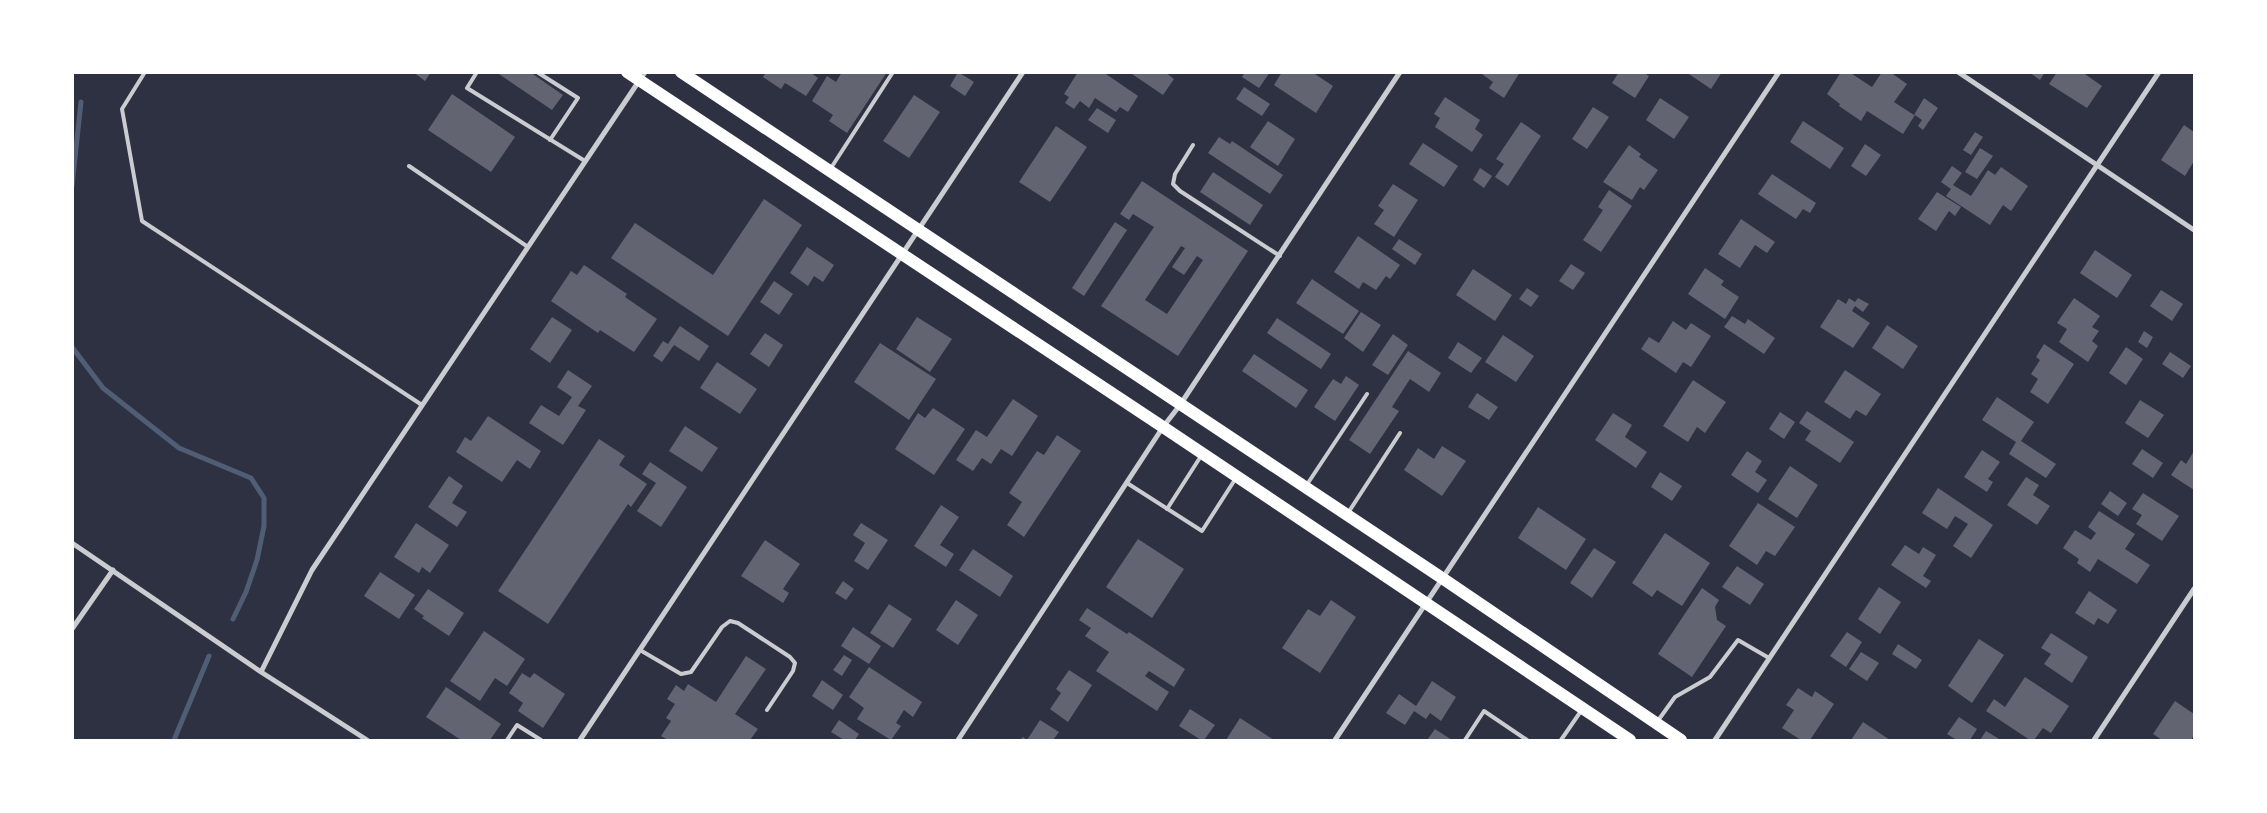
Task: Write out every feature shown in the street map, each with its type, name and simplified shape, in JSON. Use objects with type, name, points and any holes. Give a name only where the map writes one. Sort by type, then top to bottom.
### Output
[{"type":"main road","points":[[627,72],[642,77],[903,254],[1630,740]]},
{"type":"main road","points":[[681,72],[920,229],[1681,740]]},
{"type":"street","points":[[580,740],[1023,72]]},
{"type":"street","points":[[958,740],[1163,427],[1180,405],[1280,256],[1400,72]]},
{"type":"street","points":[[1335,740],[1779,72]]},
{"type":"street","points":[[1958,72],[2194,230]]},
{"type":"street","points":[[1715,740],[2159,72]]},
{"type":"street","points":[[261,672],[312,570],[642,77]]},
{"type":"street","points":[[72,543],[261,672],[367,740]]},
{"type":"street","points":[[72,630],[113,570]]},
{"type":"street","points":[[2094,740],[2194,589]]},
{"type":"lane","points":[[146,72],[122,109],[142,221],[422,405]]},
{"type":"lane","points":[[477,72],[466,88],[585,161]]},
{"type":"lane","points":[[537,72],[578,98],[550,140]]},
{"type":"lane","points":[[829,170],[893,72]]},
{"type":"lane","points":[[1193,145],[1175,174],[1173,184],[1180,191],[1280,256]]},
{"type":"lane","points":[[410,166],[528,247]]},
{"type":"lane","points":[[1305,488],[1367,394]]},
{"type":"lane","points":[[1347,515],[1400,434]]},
{"type":"lane","points":[[1168,509],[1203,453]]},
{"type":"lane","points":[[1127,482],[1202,531],[1237,476]]},
{"type":"lane","points":[[640,650],[681,674],[686,674],[691,672],[722,627],[730,621],[738,623],[790,657],[795,663],[793,671],[767,710]]},
{"type":"lane","points":[[1656,724],[1674,697],[1710,677],[1738,640],[1769,658]]},
{"type":"lane","points":[[1561,740],[1583,709]]},
{"type":"lane","points":[[1465,740],[1484,711],[1527,740]]},
{"type":"lane","points":[[507,740],[517,725],[541,740]]},
{"type":"building","points":[[413,72],[431,72],[425,81]]},
{"type":"building","points":[[496,72],[530,72],[563,95],[552,110]]},
{"type":"building","points":[[766,72],[810,72],[818,78],[806,96],[785,83],[781,89],[763,77]]},
{"type":"building","points":[[842,72],[887,72],[847,133],[829,121],[833,115],[812,101],[827,76],[836,82]]},
{"type":"building","points":[[958,72],[974,82],[965,96],[950,86]]},
{"type":"building","points":[[1078,72],[1103,72],[1138,96],[1128,112],[1120,107],[1116,112],[1095,98],[1089,108],[1080,101],[1074,109],[1065,103],[1069,97],[1064,94]]},
{"type":"building","points":[[1129,72],[1165,72],[1174,79],[1163,95]]},
{"type":"building","points":[[1245,72],[1270,72],[1259,88],[1242,77]]},
{"type":"building","points":[[1282,72],[1312,72],[1333,86],[1316,113],[1274,85]]},
{"type":"building","points":[[1479,72],[1520,72],[1504,98],[1489,88],[1493,82]]},
{"type":"building","points":[[1619,72],[1643,72],[1649,76],[1635,98],[1612,83]]},
{"type":"building","points":[[1686,72],[1722,72],[1711,89]]},
{"type":"building","points":[[1841,72],[1849,72],[1872,87],[1882,72],[1890,72],[1907,84],[1894,102],[1914,115],[1924,98],[1938,108],[1923,130],[1918,126],[1922,120],[1915,115],[1903,134],[1867,111],[1861,121],[1839,106],[1840,104],[1827,94]]},
{"type":"building","points":[[2029,72],[2045,72],[2040,80]]},
{"type":"building","points":[[2057,72],[2082,72],[2102,86],[2087,108],[2049,84]]},
{"type":"building","points":[[1244,87],[1270,104],[1262,116],[1236,99]]},
{"type":"building","points":[[452,94],[515,137],[491,172],[428,130]]},
{"type":"building","points":[[914,95],[940,112],[909,158],[883,141]]},
{"type":"building","points":[[1445,97],[1480,120],[1475,129],[1483,135],[1472,152],[1435,127],[1440,118],[1434,114]]},
{"type":"building","points":[[1660,98],[1689,117],[1674,139],[1646,120]]},
{"type":"building","points":[[1593,107],[1609,117],[1587,149],[1572,139]]},
{"type":"building","points":[[1097,108],[1116,120],[1108,133],[1088,120]]},
{"type":"building","points":[[1268,121],[1295,139],[1278,166],[1250,147]]},
{"type":"building","points":[[1803,121],[1844,148],[1830,169],[1790,142]]},
{"type":"building","points":[[1521,122],[1541,136],[1508,186],[1495,177],[1504,164],[1496,159]]},
{"type":"building","points":[[2184,125],[2194,132],[2194,161],[2185,176],[2161,160]]},
{"type":"building","points":[[1056,126],[1087,147],[1050,202],[1019,182]]},
{"type":"building","points":[[1975,132],[1983,137],[1971,155],[1963,150]]},
{"type":"building","points":[[1219,137],[1230,144],[1232,141],[1283,175],[1270,194],[1208,153]]},
{"type":"building","points":[[1423,143],[1458,166],[1444,187],[1409,164]]},
{"type":"building","points":[[1865,144],[1881,155],[1866,176],[1851,166]]},
{"type":"building","points":[[1629,145],[1641,154],[1639,157],[1658,170],[1644,190],[1640,187],[1632,200],[1603,182]]},
{"type":"building","points":[[1980,148],[1993,156],[1977,179],[1965,172]]},
{"type":"building","points":[[1952,166],[1962,173],[1953,185],[1971,196],[1988,170],[1995,175],[2001,167],[2028,186],[2011,211],[2003,205],[1990,225],[1946,196],[1951,189],[1941,182]]},
{"type":"building","points":[[1480,168],[1492,176],[1484,188],[1473,180]]},
{"type":"building","points":[[1213,172],[1263,205],[1250,225],[1200,192]]},
{"type":"building","points":[[1772,174],[1816,203],[1810,213],[1803,209],[1796,219],[1758,194]]},
{"type":"building","points":[[1142,181],[1248,251],[1178,356],[1101,306],[1154,227],[1133,214],[1129,220],[1120,214]],"holes":[[[1181,246],[1185,248],[1172,267],[1184,275],[1197,256],[1203,260],[1167,314],[1145,300]]]},
{"type":"building","points":[[1393,184],[1418,200],[1394,237],[1374,224],[1384,210],[1378,206]]},
{"type":"building","points":[[1609,190],[1632,206],[1601,252],[1583,240],[1603,210],[1598,207]]},
{"type":"building","points":[[1937,192],[1961,207],[1955,216],[1949,211],[1936,231],[1918,219]]},
{"type":"building","points":[[764,199],[802,225],[728,336],[611,258],[635,223],[713,275]]},
{"type":"building","points":[[1741,219],[1775,242],[1767,253],[1755,245],[1740,268],[1718,254]]},
{"type":"building","points":[[1115,222],[1127,230],[1084,296],[1072,288]]},
{"type":"building","points":[[1358,236],[1400,265],[1390,279],[1386,276],[1376,290],[1363,282],[1359,289],[1334,272]]},
{"type":"building","points":[[1399,239],[1422,254],[1415,265],[1392,249]]},
{"type":"building","points":[[807,247],[834,265],[823,282],[814,276],[808,286],[790,273]]},
{"type":"building","points":[[2095,250],[2132,275],[2117,298],[2080,273]]},
{"type":"building","points":[[1571,264],[1585,273],[1573,290],[1559,281]]},
{"type":"building","points":[[584,265],[627,294],[625,297],[657,319],[634,352],[600,330],[598,333],[551,301],[571,271],[577,275]]},
{"type":"building","points":[[1705,268],[1724,281],[1721,285],[1739,297],[1725,319],[1688,294]]},
{"type":"building","points":[[1473,269],[1512,295],[1495,321],[1456,295]]},
{"type":"building","points":[[1312,279],[1359,311],[1343,334],[1296,303]]},
{"type":"building","points":[[774,281],[793,294],[779,315],[760,302]]},
{"type":"building","points":[[1527,288],[1539,296],[1531,307],[1519,299]]},
{"type":"building","points":[[2161,290],[2183,304],[2172,321],[2150,306]]},
{"type":"building","points":[[1849,298],[1855,302],[1858,298],[1869,304],[1863,312],[1855,306],[1852,311],[1870,323],[1853,348],[1820,327],[1838,299],[1846,304]]},
{"type":"building","points":[[2074,298],[2100,316],[2092,327],[2099,331],[2092,341],[2098,346],[2088,362],[2059,342],[2067,329],[2057,323]]},
{"type":"building","points":[[1361,312],[1381,325],[1363,352],[1344,338]]},
{"type":"building","points":[[1732,316],[1745,324],[1748,319],[1775,338],[1764,354],[1724,327]]},
{"type":"building","points":[[552,317],[572,330],[550,363],[530,349]]},
{"type":"building","points":[[917,317],[952,339],[930,372],[896,349]]},
{"type":"building","points":[[1277,318],[1331,354],[1321,369],[1267,333]]},
{"type":"building","points":[[1673,321],[1686,330],[1691,323],[1711,336],[1691,367],[1683,362],[1676,373],[1641,349],[1649,337],[1659,343]]},
{"type":"building","points":[[1887,325],[1918,346],[1903,369],[1872,348]]},
{"type":"building","points":[[680,326],[709,346],[699,361],[674,345],[662,362],[653,356],[663,341],[668,344]]},
{"type":"building","points":[[2144,331],[2153,337],[2147,348],[2138,342]]},
{"type":"building","points":[[765,333],[783,345],[769,367],[750,354]]},
{"type":"building","points":[[1393,334],[1408,345],[1388,375],[1372,365]]},
{"type":"building","points":[[1503,335],[1534,356],[1516,382],[1485,362]]},
{"type":"building","points":[[1458,342],[1482,358],[1471,373],[1448,358]]},
{"type":"building","points":[[880,343],[936,379],[909,420],[854,382]]},
{"type":"building","points":[[2044,344],[2074,364],[2048,404],[2030,392],[2038,379],[2031,374],[2040,360],[2036,357]]},
{"type":"building","points":[[2126,347],[2143,359],[2126,385],[2109,373]]},
{"type":"building","points":[[1408,351],[1441,373],[1429,392],[1410,379],[1392,407],[1399,411],[1370,454],[1349,440]]},
{"type":"building","points":[[2170,352],[2191,366],[2183,378],[2162,364]]},
{"type":"building","points":[[1254,354],[1308,390],[1296,408],[1242,371]]},
{"type":"building","points":[[717,362],[757,389],[740,414],[700,388]]},
{"type":"building","points":[[568,370],[592,386],[578,406],[586,410],[563,445],[529,423],[541,405],[559,416],[572,397],[557,387]]},
{"type":"building","points":[[1845,370],[1881,394],[1866,416],[1856,410],[1850,419],[1824,402]]},
{"type":"building","points":[[1346,376],[1359,385],[1335,421],[1314,407],[1333,379],[1341,384]]},
{"type":"building","points":[[1693,380],[1726,402],[1705,433],[1697,427],[1688,442],[1663,426]]},
{"type":"building","points":[[1477,393],[1498,407],[1489,420],[1468,407]]},
{"type":"building","points":[[1997,397],[2034,422],[2021,441],[2056,464],[2046,478],[2009,454],[2016,442],[1982,420]]},
{"type":"building","points":[[1013,399],[1038,416],[1012,456],[1001,449],[991,464],[982,458],[973,471],[956,460],[976,430],[987,437]]},
{"type":"building","points":[[2140,400],[2164,415],[2148,438],[2125,423]]},
{"type":"building","points":[[933,408],[965,429],[934,475],[895,449],[918,413],[925,418]]},
{"type":"building","points":[[1807,411],[1854,442],[1840,463],[1805,440],[1811,431],[1799,423]]},
{"type":"building","points":[[1780,412],[1795,422],[1784,439],[1769,429]]},
{"type":"building","points":[[1613,413],[1632,425],[1625,437],[1647,452],[1636,468],[1595,440]]},
{"type":"building","points":[[488,416],[541,451],[530,469],[517,460],[502,482],[456,452],[465,437],[471,441]]},
{"type":"building","points":[[685,426],[718,448],[702,472],[669,451]]},
{"type":"building","points":[[1057,435],[1081,451],[1024,537],[1007,525],[1022,502],[1009,493],[1037,451],[1044,455]]},
{"type":"building","points":[[599,439],[625,456],[619,465],[647,484],[631,507],[628,504],[548,624],[498,591]]},
{"type":"building","points":[[1442,446],[1466,461],[1442,496],[1404,470],[1418,448],[1434,459]]},
{"type":"building","points":[[2142,449],[2163,463],[2153,478],[2132,464]]},
{"type":"building","points":[[1982,450],[2000,462],[1988,479],[1993,482],[1987,492],[1964,477]]},
{"type":"building","points":[[1747,451],[1762,461],[1755,472],[1767,480],[1758,493],[1731,475]]},
{"type":"building","points":[[2194,451],[2194,490],[2171,475],[2181,460],[2186,464]]},
{"type":"building","points":[[650,462],[687,487],[661,527],[637,511],[656,483],[642,474]]},
{"type":"building","points":[[1790,466],[1818,485],[1797,518],[1768,499]]},
{"type":"building","points":[[1660,472],[1682,486],[1672,501],[1651,487]]},
{"type":"building","points":[[449,476],[463,486],[452,503],[467,512],[457,527],[428,507]]},
{"type":"building","points":[[2026,477],[2039,485],[2033,495],[2050,506],[2037,525],[2007,505]]},
{"type":"building","points":[[1938,488],[1993,525],[1971,558],[1953,546],[1968,524],[1955,516],[1947,529],[1922,513]]},
{"type":"building","points":[[2110,491],[2127,503],[2118,516],[2101,504]]},
{"type":"building","points":[[2143,493],[2179,516],[2162,541],[2136,524],[2142,515],[2132,509]]},
{"type":"building","points":[[1758,503],[1795,527],[1775,556],[1766,551],[1757,565],[1729,546]]},
{"type":"building","points":[[941,505],[959,517],[940,545],[954,554],[946,567],[914,546]]},
{"type":"building","points":[[1538,507],[1586,539],[1566,570],[1518,538]]},
{"type":"building","points":[[2099,511],[2135,534],[2125,549],[2150,565],[2137,584],[2098,559],[2090,572],[2077,563],[2079,559],[2063,548],[2075,530],[2091,540],[2096,533],[2088,527]]},
{"type":"building","points":[[416,523],[449,545],[430,573],[422,567],[419,573],[394,557]]},
{"type":"building","points":[[861,523],[888,540],[868,570],[854,561],[865,543],[853,535]]},
{"type":"building","points":[[1665,533],[1710,563],[1682,606],[1657,590],[1652,597],[1632,583]]},
{"type":"building","points":[[1138,539],[1184,569],[1152,618],[1106,587]]},
{"type":"building","points":[[765,540],[800,564],[783,589],[789,593],[783,603],[741,576]]},
{"type":"building","points":[[1905,545],[1919,554],[1923,547],[1936,555],[1923,576],[1931,581],[1926,588],[1891,565]]},
{"type":"building","points":[[1594,548],[1616,562],[1592,598],[1570,583]]},
{"type":"building","points":[[973,549],[1013,576],[1000,597],[959,570]]},
{"type":"building","points":[[1737,566],[1764,584],[1750,605],[1722,587]]},
{"type":"building","points":[[380,572],[415,595],[399,619],[364,596]]},
{"type":"building","points":[[843,581],[854,589],[846,600],[835,593]]},
{"type":"building","points":[[1879,587],[1901,602],[1880,634],[1858,619]]},
{"type":"building","points":[[1702,588],[1719,600],[1715,607],[1717,620],[1726,626],[1692,677],[1658,654]]},
{"type":"building","points":[[428,589],[464,613],[449,636],[422,618],[424,616],[414,609]]},
{"type":"building","points":[[2089,591],[2117,610],[2108,624],[2098,618],[2094,625],[2075,613]]},
{"type":"building","points":[[956,600],[978,615],[958,645],[936,630]]},
{"type":"building","points":[[1331,600],[1356,617],[1320,673],[1282,648],[1308,609],[1320,616]]},
{"type":"building","points":[[889,604],[912,619],[893,648],[870,633]]},
{"type":"building","points":[[1087,608],[1127,634],[1129,632],[1185,669],[1174,687],[1149,671],[1145,676],[1169,692],[1157,711],[1096,671],[1109,652],[1085,636],[1091,628],[1079,620]]},
{"type":"building","points":[[853,627],[881,646],[869,664],[841,646]]},
{"type":"building","points":[[484,631],[525,659],[507,686],[495,678],[480,701],[450,681]]},
{"type":"building","points":[[1847,632],[1862,642],[1846,667],[1830,656]]},
{"type":"building","points":[[2051,633],[2088,657],[2072,683],[2044,664],[2051,654],[2041,648]]},
{"type":"building","points":[[1979,639],[2004,655],[1972,703],[1948,686]]},
{"type":"building","points":[[1898,644],[1922,660],[1916,669],[1892,654]]},
{"type":"building","points":[[1861,652],[1879,663],[1867,681],[1849,669]]},
{"type":"building","points":[[844,655],[852,660],[842,676],[833,670]]},
{"type":"building","points":[[746,656],[766,669],[735,714],[758,729],[750,740],[668,740],[661,736],[671,721],[666,718],[675,704],[667,699],[676,685],[684,691],[688,684],[716,702]]},
{"type":"building","points":[[869,667],[922,702],[913,717],[904,710],[896,723],[901,726],[891,740],[857,719],[864,708],[849,697]]},
{"type":"building","points":[[1069,670],[1092,685],[1068,722],[1050,709],[1061,693],[1056,689]]},
{"type":"building","points":[[522,673],[530,678],[534,673],[565,694],[543,728],[518,711],[523,703],[509,693]]},
{"type":"building","points":[[2025,677],[2069,706],[2051,733],[2043,728],[2034,740],[2030,740],[1986,711],[1994,699],[2005,707]]},
{"type":"building","points":[[822,680],[843,695],[833,710],[812,696]]},
{"type":"building","points":[[1432,681],[1456,697],[1441,721],[1430,713],[1426,719],[1414,711],[1405,725],[1386,713],[1399,694],[1416,706]]},
{"type":"building","points":[[446,687],[501,724],[490,740],[461,740],[426,717]]},
{"type":"building","points":[[1798,688],[1812,697],[1815,691],[1834,704],[1810,740],[1801,740],[1782,728],[1794,710],[1786,705]]},
{"type":"building","points":[[2175,701],[2194,714],[2194,735],[2191,740],[2162,740],[2153,734]]},
{"type":"building","points":[[1190,709],[1215,725],[1204,740],[1179,726]]},
{"type":"building","points":[[1959,717],[1977,729],[1970,740],[1957,740],[1947,734]]},
{"type":"building","points":[[1240,718],[1274,740],[1226,740]]},
{"type":"building","points":[[839,720],[859,734],[855,740],[844,740],[831,732]]},
{"type":"building","points":[[1040,720],[1059,732],[1053,740],[1027,740]]},
{"type":"building","points":[[1863,722],[1890,740],[1851,740]]},
{"type":"building","points":[[1435,729],[1452,740],[1427,740]]},
{"type":"building","points":[[1986,731],[2001,740],[1980,740]]},
{"type":"waterway","points":[[72,186],[81,102]]},
{"type":"waterway","points":[[72,347],[103,388],[179,448],[251,478],[264,498],[264,526],[257,560],[246,592],[233,619]]},
{"type":"waterway","points":[[174,740],[209,656]]}]
